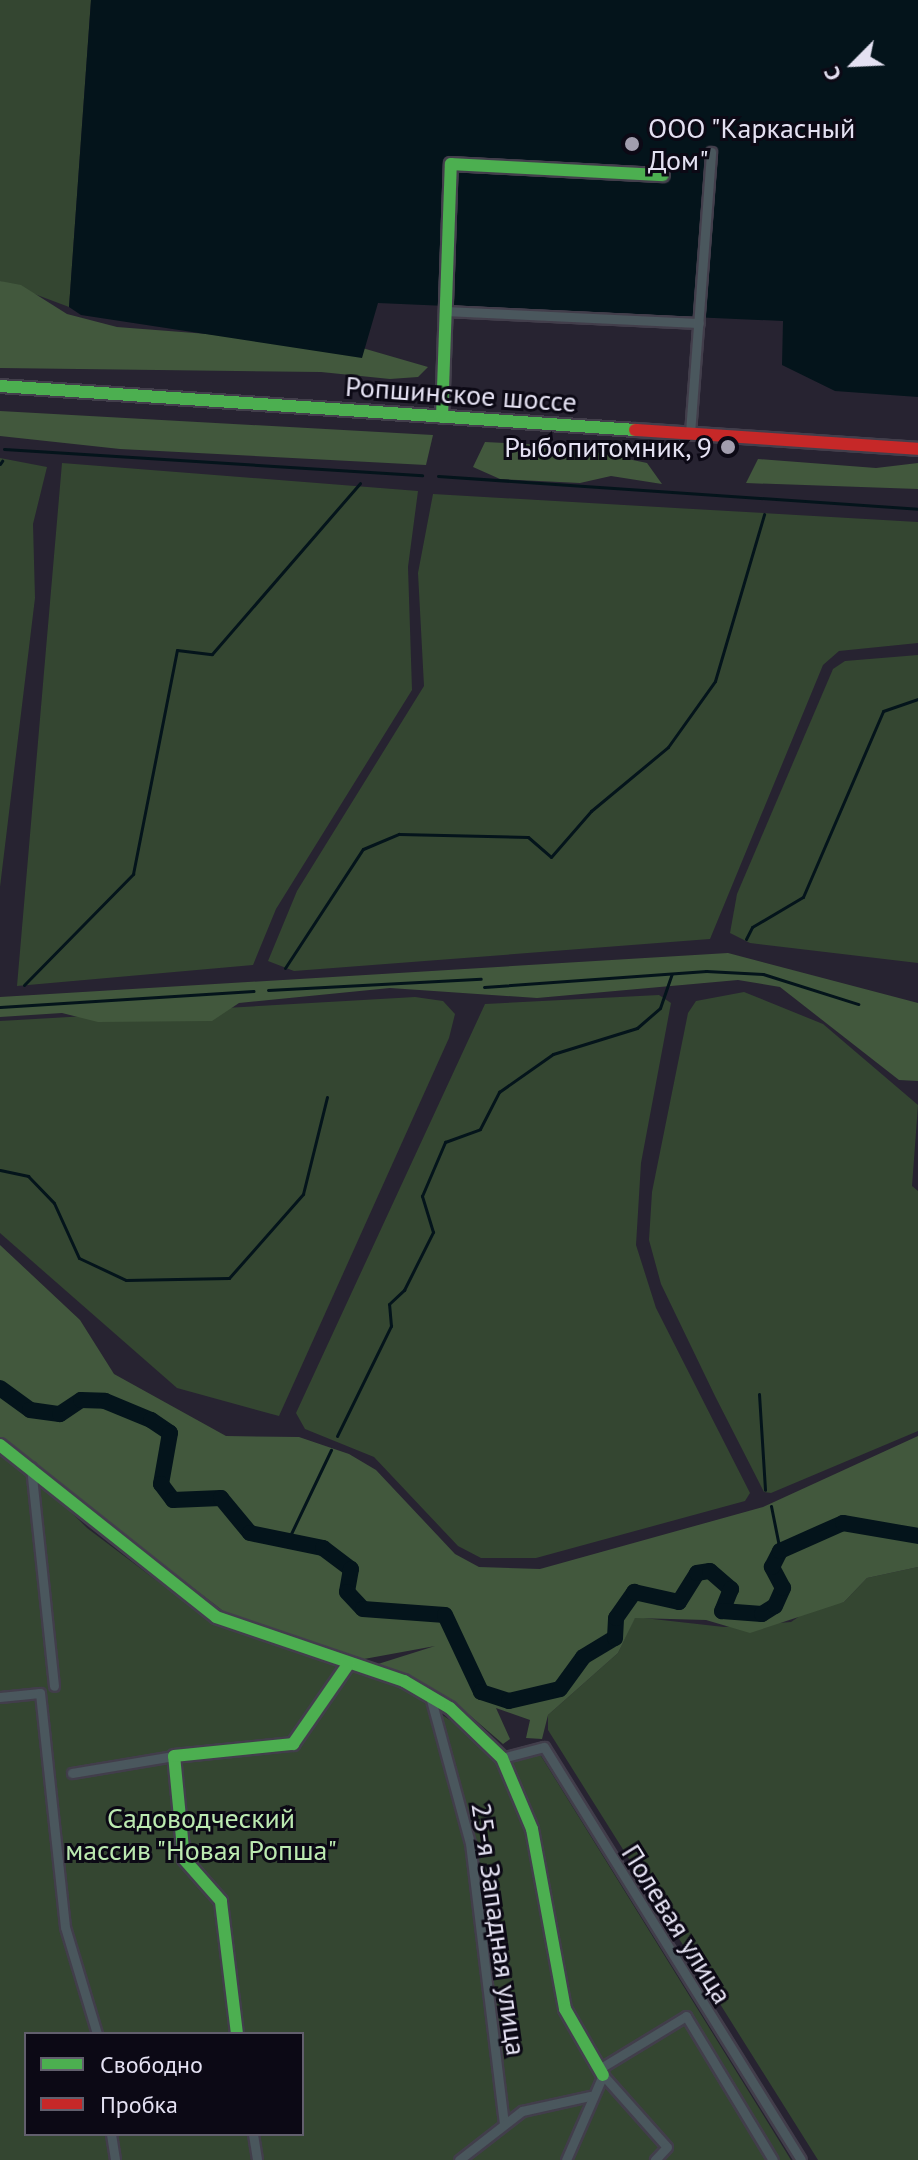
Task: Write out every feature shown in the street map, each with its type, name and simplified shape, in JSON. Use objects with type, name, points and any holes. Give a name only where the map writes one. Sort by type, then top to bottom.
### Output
[{"type":"street","points":[[690,433],[711,152]]},
{"type":"street","points":[[442,417],[444,311],[454,161],[663,175]]},
{"type":"street","points":[[444,311],[699,323]]},
{"type":"street","name":"Ропшинское шоссе","points":[[0,386],[918,449]]},
{"type":"street","points":[[0,1445],[31,1463],[90,1523],[216,1617],[349,1663],[430,1696],[502,1758],[532,1829],[565,2009],[601,2072],[667,2147],[655,2160]]},
{"type":"street","points":[[31,1463],[54,1686]]},
{"type":"street","points":[[72,1773],[174,1756],[293,1744],[349,1663]]},
{"type":"street","points":[[0,1697],[40,1693],[65,1927],[96,2032]]},
{"type":"street","name":"25-я Западная улица","points":[[430,1696],[470,1843],[504,2123]]},
{"type":"street","name":"Полевая улица","points":[[502,1758],[544,1747],[801,2160]]},
{"type":"street","points":[[174,1756],[184,1859],[221,1901],[237,2032]]},
{"type":"street","name":"Полевая улица","points":[[601,2072],[686,2016],[773,2160]]},
{"type":"street","points":[[566,2160],[601,2072]]},
{"type":"street","points":[[459,2160],[504,2123],[590,2096]]},
{"type":"street","points":[[111,2136],[115,2160]]},
{"type":"street","points":[[253,2136],[257,2160]]},
{"type":"green space","points":[[0,0],[91,0],[69,307],[0,281]]},
{"type":"green space","points":[[0,281],[21,285],[67,314],[117,327],[352,345],[428,367],[418,377],[390,379],[321,372],[0,368]]},
{"type":"green space","points":[[0,411],[433,435],[426,465],[120,449],[0,436]]},
{"type":"green space","points":[[485,442],[566,446],[647,463],[662,484],[611,476],[580,483],[500,479],[473,467]]},
{"type":"green space","points":[[0,458],[47,467],[33,524],[35,598],[0,887]]},
{"type":"green space","points":[[758,459],[876,468],[918,463],[918,489],[746,483]]},
{"type":"green space","points":[[62,463],[418,491],[408,567],[412,690],[276,909],[253,965],[17,986]]},
{"type":"green space","points":[[433,494],[918,522],[918,643],[839,651],[823,665],[710,939],[294,971],[268,961],[297,891],[424,686],[418,573]]},
{"type":"green space","points":[[918,655],[918,963],[750,943],[730,933],[737,894],[833,669],[845,661]]},
{"type":"green space","points":[[728,953],[918,1003],[918,1081],[899,1080],[780,987],[738,980],[537,998],[390,988],[239,1003],[212,1021],[98,1022],[62,1013],[0,1017],[0,997]]},
{"type":"green space","points":[[744,992],[823,1024],[918,1105],[912,1186],[918,1191],[918,1431],[771,1493],[764,1492],[715,1396],[661,1284],[649,1240],[652,1192],[688,1013],[696,1001]]},
{"type":"green space","points":[[659,995],[671,1003],[641,1163],[636,1245],[656,1308],[750,1493],[745,1501],[536,1558],[481,1558],[458,1546],[374,1457],[305,1429],[296,1413],[485,1004]]},
{"type":"green space","points":[[415,997],[443,1001],[455,1014],[449,1038],[279,1416],[177,1388],[0,1233],[0,1021]]},
{"type":"green space","points":[[0,1245],[80,1320],[114,1374],[226,1436],[299,1437],[349,1454],[376,1470],[455,1554],[479,1567],[540,1569],[763,1507],[918,1436],[918,1567],[867,1578],[844,1602],[750,1633],[706,1620],[635,1618],[618,1653],[548,1715],[542,1739],[526,1738],[530,1720],[496,1708],[510,1739],[503,1744],[452,1700],[378,1664],[435,1646],[364,1659],[227,1614],[0,1439]]},
{"type":"green space","name":"Садоводческий массив \"Новая Ропша\"","points":[[0,1454],[29,1470],[87,1528],[213,1623],[401,1687],[497,1752],[538,1751],[791,2160],[0,2160]]},
{"type":"green space","points":[[918,1567],[918,2160],[818,2160],[548,1730],[548,1715],[618,1653],[635,1617],[724,1627],[791,1622],[816,1605],[844,1602],[867,1578]]},
{"type":"shaded area","points":[[91,0],[918,0],[918,397],[835,391],[782,365],[783,321],[378,303],[362,358],[81,315],[69,307]]},
{"type":"waterway","points":[[4,449],[422,475]]},
{"type":"waterway","points":[[438,476],[918,509]]},
{"type":"waterway","points":[[24,985],[133,874],[177,650],[212,654],[360,483]]},
{"type":"waterway","points":[[285,968],[363,849],[399,834],[528,837],[551,857],[591,811],[668,747],[715,681],[764,514]]},
{"type":"waterway","points":[[746,939],[752,927],[803,897],[883,711],[918,699]]},
{"type":"waterway","points":[[484,987],[706,971],[763,974],[858,1004]]},
{"type":"waterway","points":[[337,1436],[391,1326],[389,1304],[404,1290],[433,1232],[422,1196],[445,1142],[480,1129],[499,1092],[553,1054],[637,1028],[660,1008],[672,974]]},
{"type":"waterway","points":[[268,990],[481,979]]},
{"type":"waterway","points":[[0,1007],[253,991]]},
{"type":"waterway","points":[[0,1170],[28,1176],[54,1203],[79,1258],[126,1280],[229,1278],[303,1194],[327,1097]]},
{"type":"waterway","points":[[0,1388],[30,1410],[60,1414],[81,1400],[105,1401],[151,1420],[170,1433],[161,1484],[173,1500],[221,1498],[250,1533],[323,1548],[351,1569],[347,1592],[363,1609],[445,1615],[481,1692],[509,1701],[560,1689],[583,1657],[615,1638],[616,1618],[634,1592],[679,1602],[697,1573],[710,1571],[731,1589],[722,1611],[762,1614],[775,1606],[783,1588],[772,1567],[780,1551],[843,1523],[918,1536]]},
{"type":"waterway","points":[[759,1394],[765,1490]]},
{"type":"waterway","points":[[288,1540],[331,1450]]},
{"type":"waterway","points":[[771,1506],[780,1551]]},
{"type":"traffic: fast","points":[[442,417],[451,164],[663,175]]},
{"type":"traffic: fast","points":[[0,386],[635,430]]},
{"type":"traffic: fast","points":[[0,1445],[216,1617],[404,1681],[450,1708],[502,1758],[532,1829],[565,2009],[603,2075]]},
{"type":"traffic: fast","points":[[237,2032],[221,1901],[184,1859],[174,1756],[293,1744],[349,1663]]},
{"type":"traffic: jam","points":[[635,430],[918,449]]},
{"type":"place","name":"ООО \"Каркасный Дом\"","points":[[632,144]]},
{"type":"place","name":"Рыбопитомник, 9","points":[[728,447]]}]
